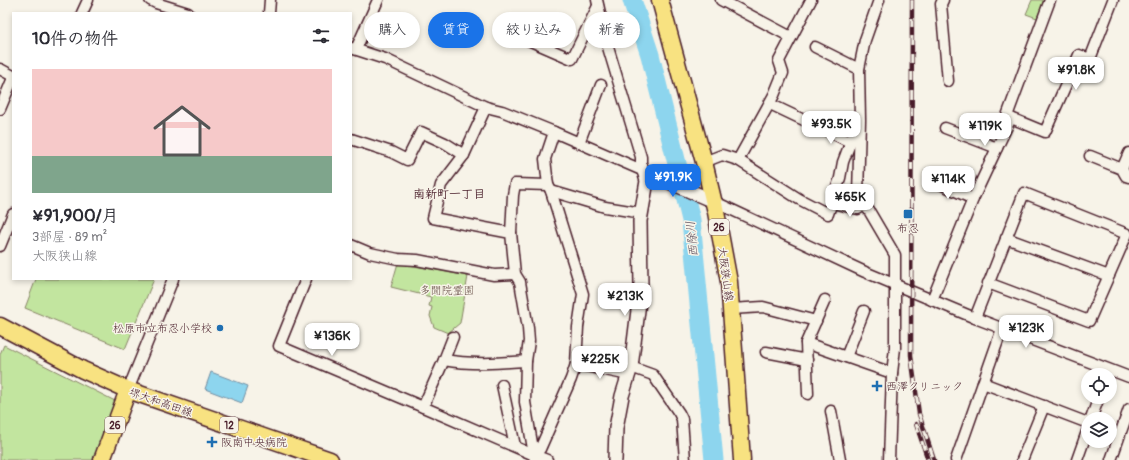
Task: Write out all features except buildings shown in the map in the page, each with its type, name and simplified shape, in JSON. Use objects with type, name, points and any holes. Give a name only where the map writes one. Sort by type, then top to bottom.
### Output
[{"type":"main road","name":"大阪狭山線","points":[[660,0],[704,162],[710,200],[716,212],[729,282],[742,460]]},
{"type":"main road","name":"堺大和高田線","points":[[0,326],[82,370],[128,390],[330,460]]},
{"type":"main road","name":"26","points":[[102,460],[128,390]]},
{"type":"street","points":[[82,12],[88,0]]},
{"type":"street","points":[[150,0],[156,3],[178,5],[187,12]]},
{"type":"street","points":[[269,12],[270,0]]},
{"type":"street","points":[[378,0],[354,49],[385,59],[486,107],[502,111],[579,142],[710,200],[865,272],[1098,368]]},
{"type":"street","points":[[721,0],[791,37]]},
{"type":"street","points":[[738,160],[770,104],[784,73],[779,61],[810,0]]},
{"type":"street","points":[[879,0],[865,40],[859,69],[860,120],[858,195],[896,255],[895,348],[892,373],[889,460]]},
{"type":"street","points":[[943,0],[941,4],[948,81]]},
{"type":"street","points":[[1050,0],[1007,116],[1045,132],[1080,55],[1090,59],[1113,0]]},
{"type":"street","points":[[547,48],[572,59],[597,3]]},
{"type":"street","points":[[597,3],[646,172],[647,181],[640,221],[641,286],[630,371],[622,396],[616,428],[615,460]]},
{"type":"street","points":[[814,47],[859,69]]},
{"type":"street","points":[[0,69],[12,76]]},
{"type":"street","points":[[0,109],[12,79]]},
{"type":"street","points":[[579,142],[601,85]]},
{"type":"street","points":[[770,104],[812,124]]},
{"type":"street","points":[[486,107],[464,155],[441,185],[433,218],[511,233]]},
{"type":"street","points":[[932,300],[973,199],[1011,118]]},
{"type":"street","points":[[704,162],[722,155],[738,160],[799,199],[828,214],[843,162],[860,120]]},
{"type":"street","points":[[822,128],[850,142]]},
{"type":"street","points":[[945,128],[997,148]]},
{"type":"street","points":[[352,140],[391,152],[408,160],[421,132],[445,143],[464,155]]},
{"type":"street","points":[[534,458],[540,449],[571,379],[576,364],[578,327],[583,294],[549,188],[545,159],[554,132]]},
{"type":"street","points":[[1090,156],[1126,173],[1129,153]]},
{"type":"street","points":[[932,180],[973,199]]},
{"type":"street","points":[[534,458],[525,402],[526,361],[530,341],[520,282],[515,274],[511,233],[512,195],[515,184],[549,188],[605,207],[642,213]]},
{"type":"street","points":[[975,318],[988,283],[1024,193],[1128,234],[1089,321],[988,283]]},
{"type":"street","points":[[832,203],[858,208],[863,205]]},
{"type":"street","points":[[0,246],[12,216]]},
{"type":"street","points":[[1006,238],[1109,276]]},
{"type":"street","points":[[352,245],[370,253],[398,259],[417,260],[494,275],[515,274]]},
{"type":"street","points":[[128,390],[173,280]]},
{"type":"street","points":[[306,280],[279,346],[515,446],[534,458],[547,460]]},
{"type":"street","points":[[808,394],[806,343],[825,300]]},
{"type":"street","points":[[731,309],[763,307],[816,321]]},
{"type":"street","points":[[846,357],[864,311]]},
{"type":"street","points":[[956,460],[1002,328]]},
{"type":"street","points":[[423,407],[453,337]]},
{"type":"street","points":[[806,343],[892,373]]},
{"type":"street","points":[[766,352],[807,360]]},
{"type":"street","points":[[444,360],[464,364],[526,361]]},
{"type":"street","points":[[576,364],[653,375],[682,419],[685,460]]},
{"type":"street","points":[[1117,375],[1129,378]]},
{"type":"street","points":[[983,383],[1081,420]]},
{"type":"street","points":[[502,385],[515,446]]},
{"type":"street","points":[[1022,460],[1044,406]]},
{"type":"street","points":[[1111,460],[1129,409]]},
{"type":"street","points":[[831,411],[840,460]]},
{"type":"street","points":[[1077,460],[1081,448]]},
{"type":"green space","points":[[1032,0],[1044,0],[1037,18],[1026,14]]},
{"type":"green space","name":"多聞院霊園","points":[[398,263],[468,276],[460,323],[448,333],[434,327],[430,316],[432,307],[429,306],[431,297],[391,287]]},
{"type":"green space","points":[[36,280],[154,280],[125,349],[25,308]]},
{"type":"green space","points":[[4,345],[117,402],[95,460],[0,460],[0,354]]},
{"type":"water","points":[[211,372],[248,386],[242,403],[205,389]]},
{"type":"waterway","name":"西除川","points":[[632,0],[650,55],[691,220],[714,460]]},
{"type":"railway","points":[[912,0],[911,355],[919,414],[934,460]]},
{"type":"railway","points":[[916,424],[928,460]]},
{"type":"place","name":"布忍","points":[[908,214]]},
{"type":"place","name":"松原市立布忍小学校","points":[[220,328]]},
{"type":"place","name":"西澤クリニック","points":[[877,386]]},
{"type":"place","name":"阪南中央病院","points":[[212,442]]},
{"type":"district","name":"南新町一丁目","points":[[449,194]]}]
